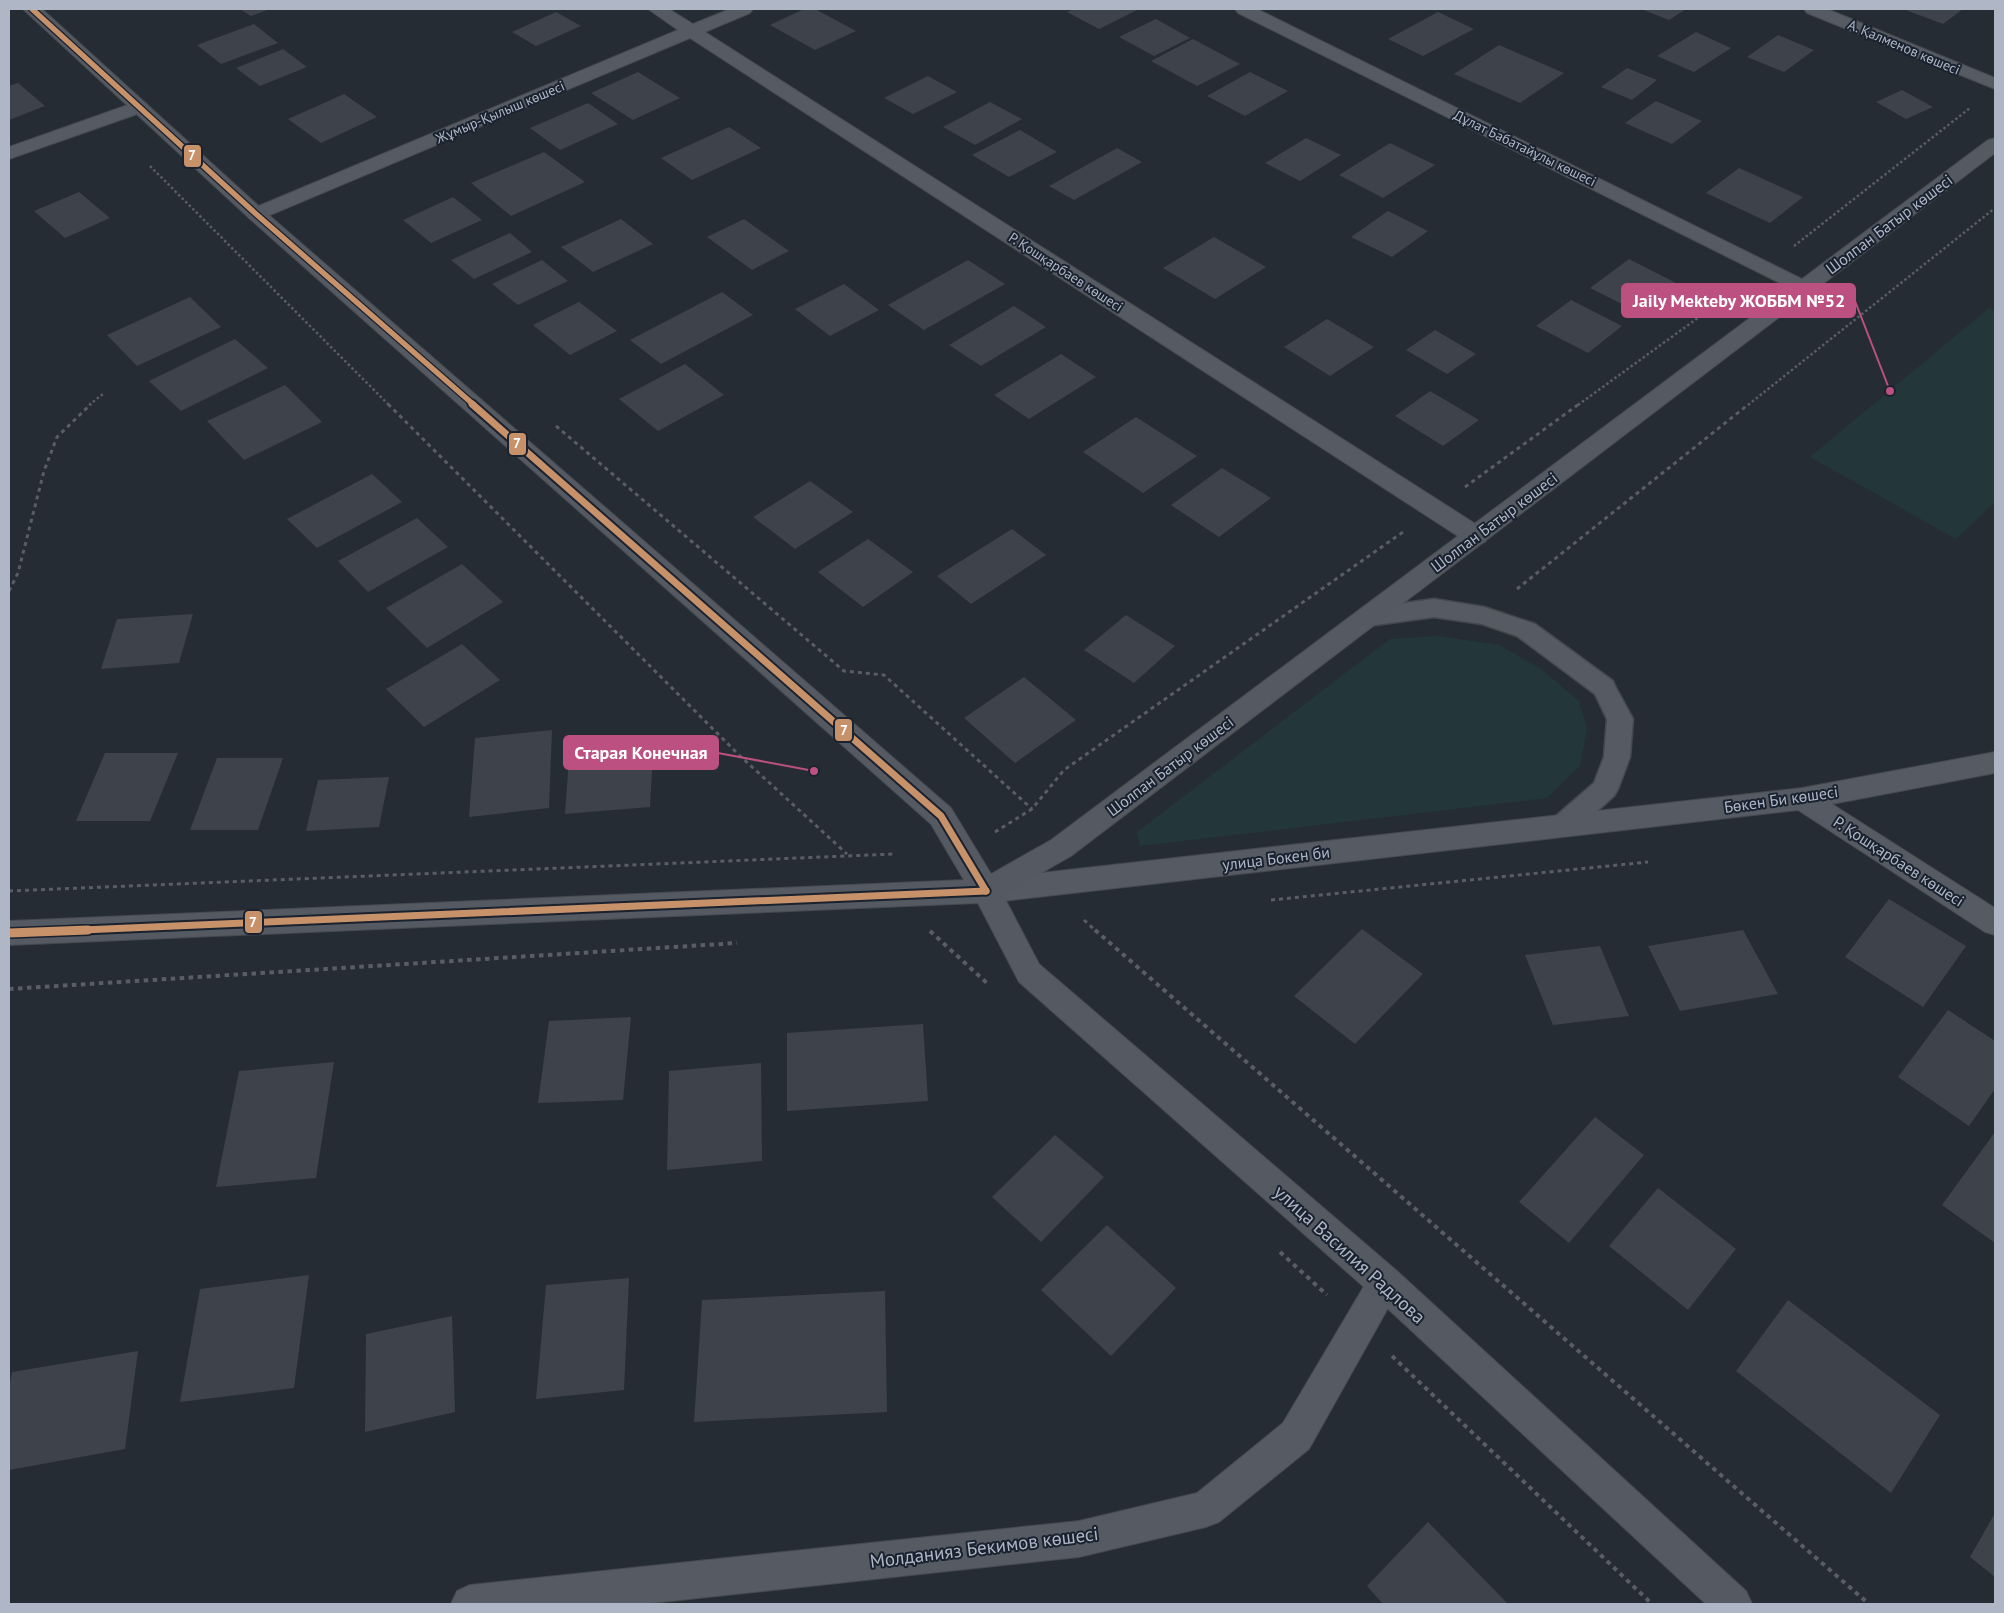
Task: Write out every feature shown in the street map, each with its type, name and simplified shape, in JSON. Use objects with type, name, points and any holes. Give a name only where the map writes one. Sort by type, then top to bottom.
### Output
[{"type":"street","name":"улица Василия Радлова","points":[[32,9],[256,214],[941,816],[986,890],[1029,972],[1385,1283],[1733,1604]]},
{"type":"street","name":"Р. Қошқарбаев көшесі","points":[[657,9],[1476,536]]},
{"type":"street","name":"Жұмыр-Қылыш көшесі","points":[[256,214],[744,9]]},
{"type":"street","name":"Дұлат Бабатайұлы көшесі","points":[[1244,9],[1805,288]]},
{"type":"street","name":"А. Қалменов көшесі","points":[[1813,9],[1995,84]]},
{"type":"street","points":[[14,152],[139,107]]},
{"type":"street","name":"Шолпан Батыр көшесі","points":[[986,890],[1061,848],[1995,144]]},
{"type":"street","name":"Бөкен Би көшесі","points":[[1565,824],[1802,799],[1995,762]]},
{"type":"street","name":"Р. Қошқарбаев көшесі","points":[[1802,799],[1995,923]]},
{"type":"street","name":"улица Бокен би","points":[[986,890],[1565,824]]},
{"type":"street","points":[[9,933],[986,890]]},
{"type":"street","name":"Молданияз Бекимов көшесі","points":[[470,1604],[1079,1539],[1206,1509],[1296,1436],[1385,1283]]},
{"type":"lane","points":[[1368,617],[1434,608],[1484,616],[1526,630],[1604,688],[1620,719],[1617,757],[1605,789],[1565,824]]},
{"type":"path","points":[[963,853],[1032,809],[1064,770],[1435,510],[1766,268],[1972,106]]},
{"type":"path","points":[[104,120],[739,755],[847,854]]},
{"type":"path","points":[[1484,616],[1995,208]]},
{"type":"path","points":[[9,590],[18,573],[44,471],[57,437],[79,414],[103,394]]},
{"type":"path","points":[[556,426],[844,671],[884,675],[1032,809]]},
{"type":"path","points":[[9,891],[847,854],[896,854]]},
{"type":"path","points":[[1082,918],[1869,1604]]},
{"type":"path","points":[[929,930],[995,991]]},
{"type":"path","points":[[1272,1245],[1360,1325],[1652,1604]]},
{"type":"green space","points":[[1989,308],[1995,311],[1995,502],[1956,539],[1810,457]]},
{"type":"green space","points":[[1438,636],[1499,645],[1541,669],[1579,701],[1587,729],[1580,766],[1547,798],[1140,846],[1137,832],[1390,639]]},
{"type":"building","points":[[240,9],[270,9],[251,16]]},
{"type":"building","points":[[804,9],[815,9],[856,31],[815,50],[770,25]]},
{"type":"building","points":[[1074,9],[1139,9],[1099,29],[1067,12]]},
{"type":"building","points":[[1641,9],[1686,9],[1669,20]]},
{"type":"building","points":[[1903,9],[1963,9],[1943,24]]},
{"type":"building","points":[[556,12],[581,26],[536,46],[512,32]]},
{"type":"building","points":[[1438,12],[1474,29],[1423,56],[1388,39]]},
{"type":"building","points":[[1156,19],[1190,38],[1154,56],[1119,37]]},
{"type":"building","points":[[254,24],[278,43],[221,64],[197,45]]},
{"type":"building","points":[[1696,32],[1731,48],[1694,72],[1657,56]]},
{"type":"building","points":[[1778,35],[1814,50],[1784,72],[1747,57]]},
{"type":"building","points":[[1193,39],[1240,64],[1197,86],[1151,61]]},
{"type":"building","points":[[1499,45],[1564,73],[1520,103],[1454,74]]},
{"type":"building","points":[[283,49],[307,67],[260,86],[236,68]]},
{"type":"building","points":[[1627,68],[1657,80],[1632,100],[1601,87]]},
{"type":"building","points":[[638,72],[680,98],[633,120],[591,93]]},
{"type":"building","points":[[1250,72],[1288,91],[1245,116],[1207,96]]},
{"type":"building","points":[[928,76],[957,92],[913,114],[884,98]]},
{"type":"building","points":[[18,83],[45,106],[9,120],[9,86]]},
{"type":"building","points":[[1902,90],[1933,107],[1906,119],[1876,102]]},
{"type":"building","points":[[344,94],[377,117],[321,143],[288,119]]},
{"type":"building","points":[[1656,101],[1702,121],[1672,144],[1625,123]]},
{"type":"building","points":[[990,102],[1022,119],[975,145],[943,127]]},
{"type":"building","points":[[588,103],[618,124],[560,150],[530,128]]},
{"type":"building","points":[[729,127],[761,148],[692,180],[661,158]]},
{"type":"building","points":[[1020,130],[1057,152],[1009,177],[972,155]]},
{"type":"building","points":[[1306,138],[1341,155],[1300,181],[1265,163]]},
{"type":"building","points":[[1390,143],[1435,165],[1383,198],[1339,175]]},
{"type":"building","points":[[1117,148],[1142,162],[1074,200],[1049,186]]},
{"type":"building","points":[[544,152],[585,182],[511,216],[471,183]]},
{"type":"building","points":[[1739,168],[1803,197],[1770,223],[1706,193]]},
{"type":"building","points":[[79,192],[110,218],[65,238],[34,211]]},
{"type":"building","points":[[453,197],[482,220],[431,243],[403,220]]},
{"type":"building","points":[[1388,211],[1428,231],[1392,257],[1351,237]]},
{"type":"building","points":[[621,219],[653,244],[593,272],[561,247]]},
{"type":"building","points":[[744,219],[789,251],[752,270],[707,237]]},
{"type":"building","points":[[510,233],[532,252],[474,279],[451,260]]},
{"type":"building","points":[[1214,237],[1266,267],[1215,299],[1163,268]]},
{"type":"building","points":[[1629,259],[1678,284],[1640,313],[1590,288]]},
{"type":"building","points":[[542,260],[568,281],[518,305],[492,284]]},
{"type":"building","points":[[968,260],[1005,284],[924,330],[888,305]]},
{"type":"building","points":[[844,284],[879,310],[830,336],[795,309]]},
{"type":"building","points":[[722,292],[753,315],[661,364],[630,340]]},
{"type":"building","points":[[190,297],[221,327],[137,366],[107,335]]},
{"type":"building","points":[[1571,300],[1622,326],[1588,353],[1536,326]]},
{"type":"building","points":[[579,302],[617,331],[570,355],[533,325]]},
{"type":"building","points":[[1014,306],[1046,327],[981,366],[949,345]]},
{"type":"building","points":[[1327,319],[1374,347],[1330,376],[1284,347]]},
{"type":"building","points":[[1435,330],[1476,354],[1447,374],[1406,350]]},
{"type":"building","points":[[235,339],[268,368],[181,411],[149,381]]},
{"type":"building","points":[[1061,354],[1096,377],[1029,419],[994,395]]},
{"type":"building","points":[[685,364],[724,395],[658,431],[619,399]]},
{"type":"building","points":[[285,385],[322,422],[244,460],[207,421]]},
{"type":"building","points":[[1430,391],[1479,420],[1443,446],[1395,416]]},
{"type":"building","points":[[1136,417],[1197,456],[1143,493],[1083,452]]},
{"type":"building","points":[[1222,468],[1271,498],[1219,537],[1171,505]]},
{"type":"building","points":[[372,474],[402,502],[317,548],[287,519]]},
{"type":"building","points":[[810,481],[853,512],[795,549],[753,517]]},
{"type":"building","points":[[417,518],[448,547],[368,592],[338,561]]},
{"type":"building","points":[[1012,529],[1046,555],[971,604],[937,576]]},
{"type":"building","points":[[868,539],[913,572],[863,607],[818,572]]},
{"type":"building","points":[[462,564],[503,602],[427,648],[386,608]]},
{"type":"building","points":[[193,614],[179,663],[101,669],[117,619]]},
{"type":"building","points":[[1126,615],[1175,646],[1134,683],[1084,650]]},
{"type":"building","points":[[462,644],[500,680],[424,727],[386,689]]},
{"type":"building","points":[[1024,677],[1076,720],[1015,763],[964,718]]},
{"type":"building","points":[[552,730],[549,808],[469,817],[475,738]]},
{"type":"building","points":[[653,752],[650,807],[565,814],[569,758]]},
{"type":"building","points":[[105,753],[178,753],[150,821],[76,821]]},
{"type":"building","points":[[217,758],[283,758],[258,830],[190,830]]},
{"type":"building","points":[[389,777],[379,827],[306,831],[318,780]]},
{"type":"building","points":[[1889,899],[1966,946],[1923,1007],[1845,957]]},
{"type":"building","points":[[1362,929],[1423,974],[1355,1044],[1294,996]]},
{"type":"building","points":[[1743,930],[1778,994],[1680,1011],[1648,946]]},
{"type":"building","points":[[1600,946],[1629,1016],[1553,1025],[1525,955]]},
{"type":"building","points":[[1948,1010],[1995,1041],[1995,1089],[1969,1126],[1898,1077]]},
{"type":"building","points":[[631,1017],[623,1100],[538,1103],[549,1021]]},
{"type":"building","points":[[923,1024],[928,1101],[787,1111],[787,1033]]},
{"type":"building","points":[[334,1062],[316,1178],[216,1187],[239,1071]]},
{"type":"building","points":[[761,1063],[762,1161],[667,1170],[669,1071]]},
{"type":"building","points":[[1595,1117],[1644,1155],[1569,1243],[1519,1202]]},
{"type":"building","points":[[1995,1132],[1995,1243],[1942,1205]]},
{"type":"building","points":[[1055,1135],[1104,1177],[1041,1242],[992,1197]]},
{"type":"building","points":[[1658,1188],[1736,1249],[1688,1310],[1609,1246]]},
{"type":"building","points":[[1107,1225],[1176,1288],[1111,1356],[1041,1290]]},
{"type":"building","points":[[309,1275],[294,1388],[180,1402],[200,1289]]},
{"type":"building","points":[[629,1278],[624,1390],[536,1399],[546,1285]]},
{"type":"building","points":[[885,1291],[887,1412],[694,1422],[702,1300]]},
{"type":"building","points":[[1788,1300],[1940,1415],[1891,1493],[1736,1371]]},
{"type":"building","points":[[452,1316],[455,1412],[365,1432],[366,1334]]},
{"type":"building","points":[[138,1351],[125,1449],[9,1470],[9,1389],[12,1372]]},
{"type":"building","points":[[1995,1513],[1995,1577],[1970,1557]]},
{"type":"building","points":[[1428,1522],[1508,1604],[1383,1604],[1367,1586]]},
{"type":"transit line","name":"7","points":[[32,9],[256,214],[941,816],[986,891]]},
{"type":"transit line","name":"7","points":[[9,933],[986,891]]},
{"type":"place","name":"Jaily Mekteby ЖОББМ №52","points":[[1890,391]]},
{"type":"place","name":"Старая Конечная","points":[[814,771]]}]
